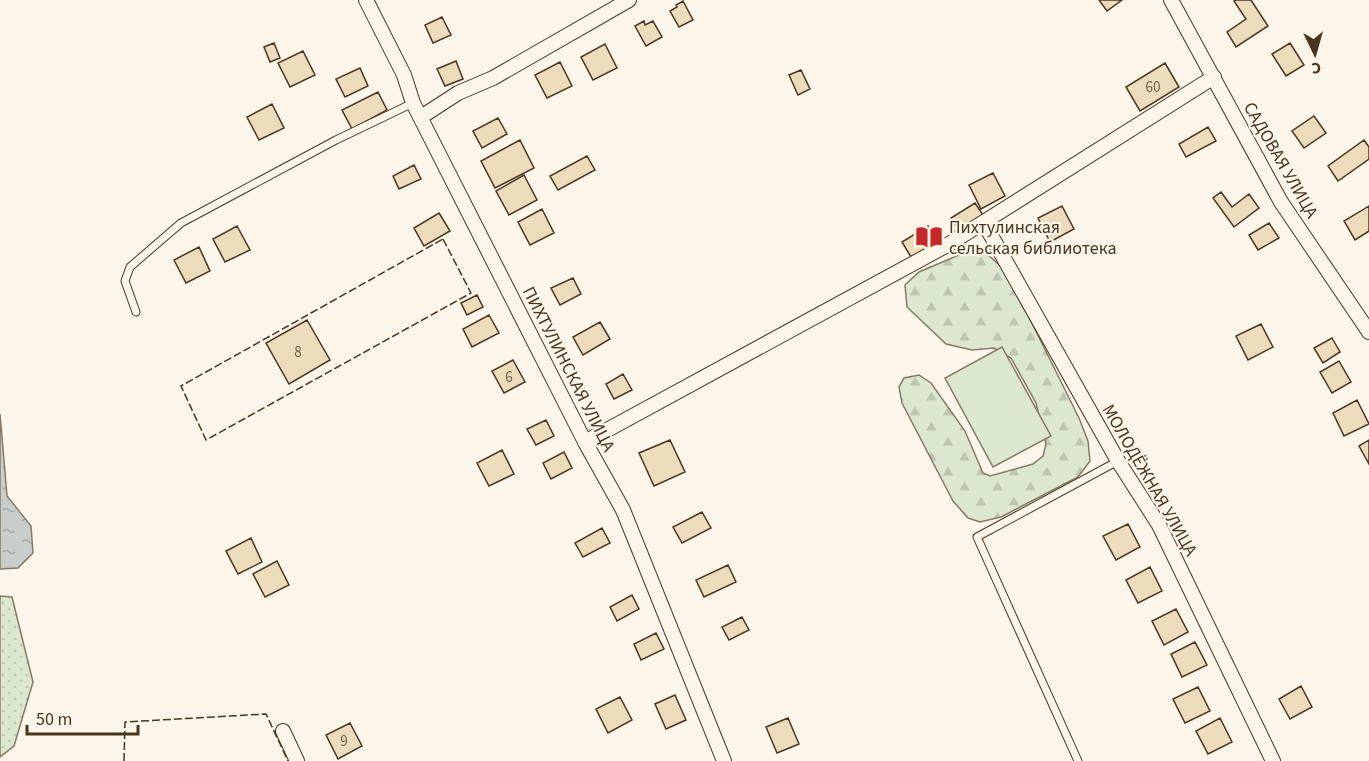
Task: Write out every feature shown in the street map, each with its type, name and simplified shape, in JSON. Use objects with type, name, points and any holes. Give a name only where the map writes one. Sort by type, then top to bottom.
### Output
[{"type":"street","name":"ПИХТУЛИНСКАЯ УЛИЦА","points":[[366,0],[404,75],[413,103],[585,442],[623,510],[724,761]]},
{"type":"street","points":[[421,117],[458,93],[493,78],[629,0]]},
{"type":"street","name":"САДОВАЯ УЛИЦА","points":[[1171,0],[1281,202],[1369,332]]},
{"type":"street","points":[[585,442],[948,244],[1214,76]]},
{"type":"street","name":"МОЛОДЁЖНАЯ УЛИЦА","points":[[984,223],[1118,461],[1159,525],[1273,761]]},
{"type":"street","points":[[283,731],[297,761]]},
{"type":"lane","points":[[136,312],[125,281],[130,267],[181,223],[336,140],[413,103]]},
{"type":"lane","points":[[1078,761],[977,537],[1118,461]]},
{"type":"green space","points":[[973,249],[987,254],[1006,271],[1079,418],[1088,441],[1090,461],[1078,477],[1001,517],[980,522],[968,518],[953,501],[902,403],[899,387],[904,378],[919,375],[931,383],[965,431],[983,473],[990,476],[1033,464],[1043,456],[1046,444],[1036,403],[1011,358],[994,348],[972,350],[946,344],[907,307],[905,285],[919,272]]},
{"type":"green space","points":[[1002,347],[1051,436],[993,467],[945,378]]},
{"type":"green space","points":[[0,596],[12,597],[33,682],[14,746],[0,757]]},
{"type":"water","points":[[0,414],[7,496],[31,526],[33,553],[18,568],[0,569]]},
{"type":"building","points":[[1099,0],[1122,0],[1107,11]]},
{"type":"building","points":[[1251,0],[1268,26],[1236,47],[1227,32],[1246,19],[1234,1]]},
{"type":"building","points":[[683,1],[693,20],[679,27],[670,11]]},
{"type":"building","points":[[442,17],[451,35],[433,43],[425,25]]},
{"type":"building","points":[[644,21],[645,25],[653,21],[662,37],[646,46],[635,26]]},
{"type":"building","points":[[274,43],[280,58],[270,62],[264,47]]},
{"type":"building","points":[[1290,43],[1304,65],[1286,76],[1272,54]]},
{"type":"building","points":[[605,44],[617,68],[593,80],[581,57]]},
{"type":"building","points":[[303,51],[315,75],[290,87],[278,63]]},
{"type":"building","points":[[456,61],[463,79],[445,86],[437,69]]},
{"type":"building","points":[[560,62],[572,86],[547,98],[535,75]]},
{"type":"building","points":[[1165,63],[1179,87],[1140,111],[1126,87]]},
{"type":"building","points":[[360,68],[368,86],[345,97],[336,79]]},
{"type":"building","points":[[801,70],[810,89],[798,95],[789,75]]},
{"type":"building","points":[[378,92],[387,110],[352,129],[342,110]]},
{"type":"building","points":[[272,104],[284,128],[259,140],[247,117]]},
{"type":"building","points":[[1314,116],[1326,133],[1304,148],[1292,131]]},
{"type":"building","points":[[498,118],[507,134],[482,148],[473,131]]},
{"type":"building","points":[[1208,127],[1216,141],[1186,157],[1179,144]]},
{"type":"building","points":[[520,140],[534,168],[495,188],[481,161]]},
{"type":"building","points":[[1364,140],[1369,147],[1369,159],[1338,181],[1328,166]]},
{"type":"building","points":[[587,156],[595,170],[558,190],[550,176]]},
{"type":"building","points":[[414,165],[421,179],[399,189],[393,176]]},
{"type":"building","points":[[993,173],[1005,196],[981,209],[969,185]]},
{"type":"building","points":[[524,175],[537,200],[509,215],[496,191]]},
{"type":"building","points":[[1221,192],[1232,207],[1249,194],[1259,208],[1234,227],[1213,198]]},
{"type":"building","points":[[975,203],[983,215],[959,231],[951,218]]},
{"type":"building","points":[[1062,206],[1074,229],[1050,242],[1038,218]]},
{"type":"building","points":[[1369,206],[1369,231],[1355,240],[1344,221]]},
{"type":"building","points":[[542,209],[554,233],[530,245],[518,222]]},
{"type":"building","points":[[439,213],[450,231],[424,246],[414,228]]},
{"type":"building","points":[[1269,223],[1279,238],[1258,250],[1249,235]]},
{"type":"building","points":[[237,226],[250,250],[225,262],[213,239]]},
{"type":"building","points":[[928,226],[937,242],[911,257],[902,242]]},
{"type":"building","points":[[199,247],[210,271],[186,283],[174,260]]},
{"type":"building","points":[[573,278],[581,294],[560,305],[551,288]]},
{"type":"building","points":[[477,295],[483,307],[467,315],[461,303]]},
{"type":"building","points":[[489,315],[499,333],[472,347],[463,329]]},
{"type":"building","points":[[307,320],[330,360],[289,384],[266,343]]},
{"type":"building","points":[[600,322],[610,339],[583,355],[573,337]]},
{"type":"building","points":[[1261,324],[1273,347],[1248,360],[1236,336]]},
{"type":"building","points":[[1332,338],[1340,352],[1323,363],[1314,348]]},
{"type":"building","points":[[513,360],[525,382],[504,393],[492,371]]},
{"type":"building","points":[[1339,361],[1351,382],[1332,393],[1320,372]]},
{"type":"building","points":[[623,374],[632,390],[614,399],[606,384]]},
{"type":"building","points":[[1357,400],[1369,424],[1344,436],[1333,413]]},
{"type":"building","points":[[546,420],[554,436],[536,445],[527,429]]},
{"type":"building","points":[[670,440],[685,472],[654,486],[639,453]]},
{"type":"building","points":[[1369,440],[1369,464],[1359,446]]},
{"type":"building","points":[[502,450],[514,474],[489,486],[477,463]]},
{"type":"building","points":[[564,452],[572,468],[551,479],[543,463]]},
{"type":"building","points":[[702,512],[711,528],[682,543],[673,527]]},
{"type":"building","points":[[1128,524],[1140,547],[1116,560],[1103,536]]},
{"type":"building","points":[[602,528],[610,543],[583,557],[575,543]]},
{"type":"building","points":[[251,538],[262,562],[238,574],[226,551]]},
{"type":"building","points":[[277,561],[289,585],[265,597],[253,574]]},
{"type":"building","points":[[728,565],[736,582],[704,597],[696,580]]},
{"type":"building","points":[[1150,567],[1162,591],[1138,603],[1126,580]]},
{"type":"building","points":[[632,595],[639,609],[617,621],[610,607]]},
{"type":"building","points":[[1176,609],[1188,632],[1164,645],[1152,621]]},
{"type":"building","points":[[742,617],[749,630],[729,640],[722,627]]},
{"type":"building","points":[[656,633],[664,649],[641,660],[634,644]]},
{"type":"building","points":[[1195,642],[1207,665],[1182,677],[1171,654]]},
{"type":"building","points":[[1301,686],[1312,707],[1290,719],[1279,699]]},
{"type":"building","points":[[1198,687],[1210,711],[1185,723],[1173,699]]},
{"type":"building","points":[[675,695],[686,720],[666,729],[655,704]]},
{"type":"building","points":[[620,697],[632,720],[608,733],[596,709]]},
{"type":"building","points":[[788,718],[799,744],[777,753],[766,727]]},
{"type":"building","points":[[1220,718],[1232,742],[1208,754],[1196,731]]},
{"type":"building","points":[[350,723],[362,746],[338,759],[326,735]]},
{"type":"fence","points":[[443,239],[471,293],[206,440],[181,386],[443,239]]},
{"type":"fence","points":[[124,761],[125,722],[266,714],[288,761]]},
{"type":"place","name":"Пихтулинская сельская библиотека","points":[[929,237]]}]
